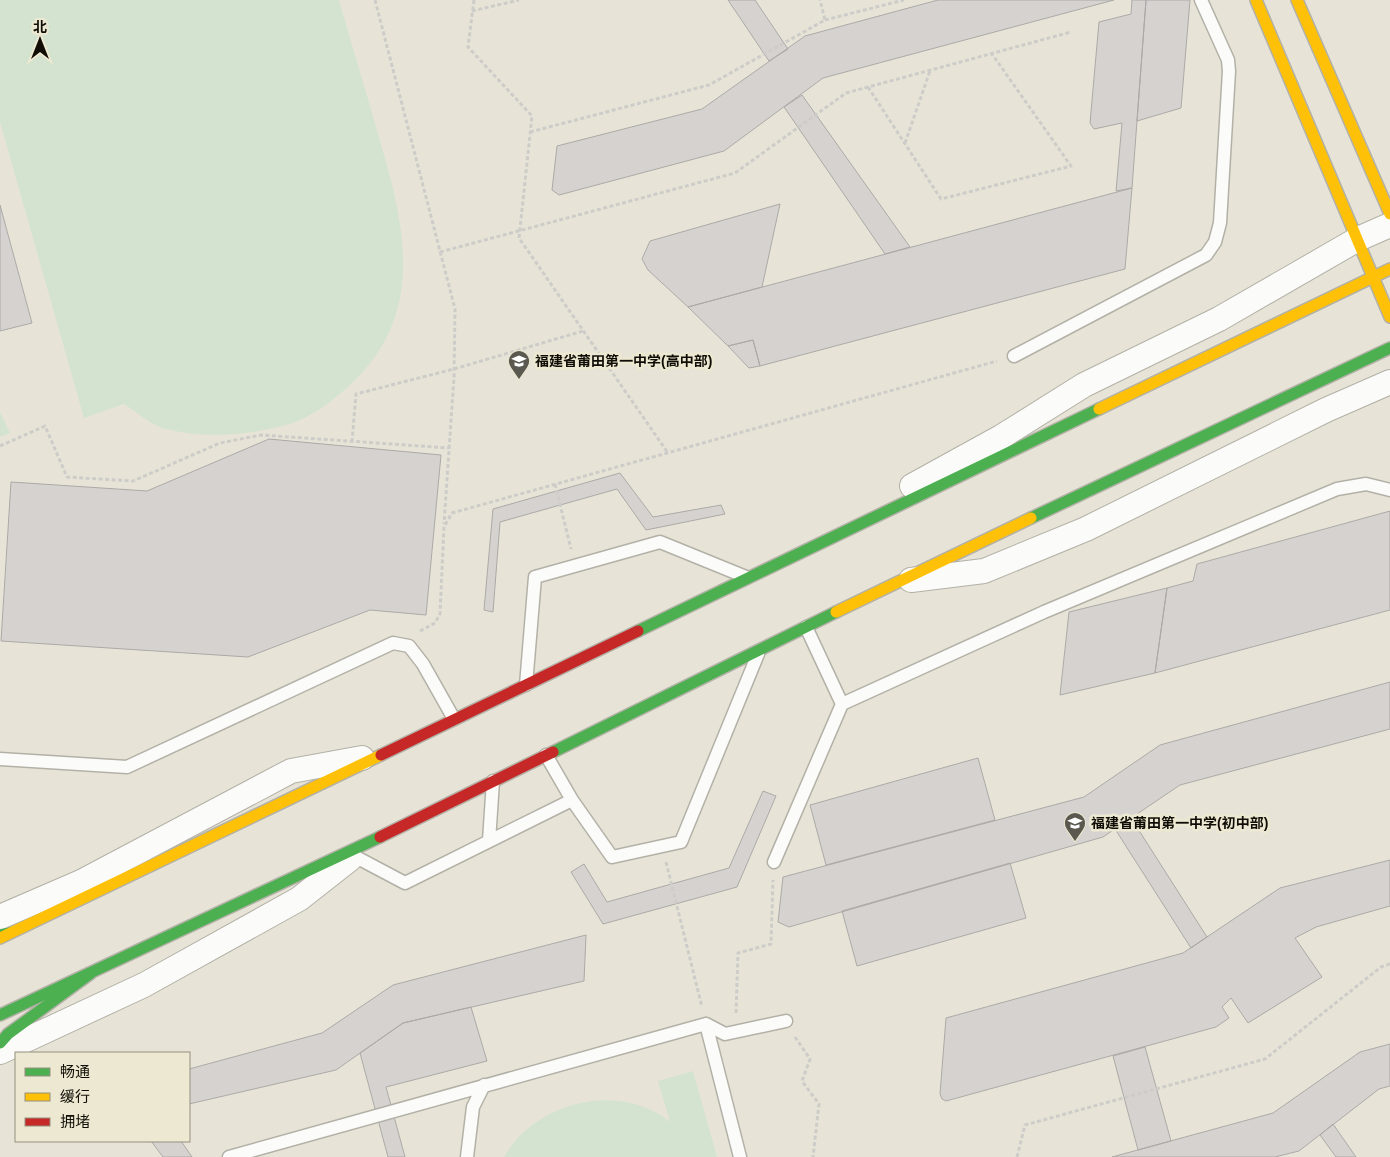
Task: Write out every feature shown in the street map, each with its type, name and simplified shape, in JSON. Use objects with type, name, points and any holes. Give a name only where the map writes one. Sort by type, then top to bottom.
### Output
[{"type":"main road","points":[[1256,0],[1375,277],[1390,317]]},
{"type":"main road","points":[[1297,0],[1390,214]]},
{"type":"main road","points":[[378,756],[1390,269]]},
{"type":"main road","points":[[0,1016],[372,841],[899,581],[1390,348]]},
{"type":"main road","points":[[0,1043],[8,1034],[91,973]]},
{"type":"street","points":[[804,551],[889,499],[1001,437],[1084,385],[1219,319],[1358,239],[1390,225]]},
{"type":"street","points":[[899,581],[984,571],[1086,530],[1326,410],[1390,382]]},
{"type":"street","points":[[2,931],[81,882],[291,771],[378,756]]},
{"type":"street","points":[[0,1052],[144,984],[299,899],[372,841]]},
{"type":"lane","points":[[1014,356],[1206,255],[1215,242],[1220,223],[1229,71],[1228,60],[1201,0]]},
{"type":"lane","points":[[774,862],[842,704],[1044,612],[1337,488],[1366,484],[1390,490]]},
{"type":"lane","points":[[526,685],[535,577],[660,542],[749,578]]},
{"type":"lane","points":[[806,627],[842,704]]},
{"type":"lane","points":[[0,759],[127,767],[393,643],[409,646],[423,664],[454,719]]},
{"type":"lane","points":[[546,755],[572,800],[612,856],[681,842],[760,650]]},
{"type":"lane","points":[[489,841],[493,781]]},
{"type":"lane","points":[[354,856],[405,883],[572,800]]},
{"type":"lane","points":[[229,1157],[706,1024],[725,1034],[786,1021]]},
{"type":"lane","points":[[706,1024],[740,1157]]},
{"type":"lane","points":[[467,1157],[473,1107],[484,1085]]},
{"type":"path","points":[[374,0],[455,310],[454,369],[440,614],[435,623],[393,643]]},
{"type":"path","points":[[474,0],[468,47],[532,116],[519,238],[668,453]]},
{"type":"path","points":[[472,11],[519,0]]},
{"type":"path","points":[[820,0],[825,20]]},
{"type":"path","points":[[530,132],[709,85],[825,20],[904,0]]},
{"type":"path","points":[[440,252],[735,173],[846,93],[1071,32]]},
{"type":"path","points":[[868,87],[941,200],[1071,166],[992,54]]},
{"type":"path","points":[[904,144],[930,71]]},
{"type":"path","points":[[352,442],[356,394],[454,369],[584,331]]},
{"type":"path","points":[[444,527],[452,513],[1014,356]]},
{"type":"path","points":[[0,446],[45,426],[67,477],[133,481],[220,443],[261,435],[449,448]]},
{"type":"path","points":[[554,484],[575,566]]},
{"type":"path","points":[[662,846],[706,1024]]},
{"type":"path","points":[[736,1032],[738,953],[772,944],[774,862]]},
{"type":"path","points":[[1017,1157],[1025,1125],[1266,1059],[1381,966],[1390,964]]},
{"type":"path","points":[[786,1021],[810,1059],[802,1081],[819,1104],[813,1157]]},
{"type":"green space","points":[[0,0],[339,0],[386,160],[400,227],[403,260],[401,292],[393,323],[377,353],[353,382],[322,408],[305,418],[286,425],[257,431],[211,435],[166,429],[150,422],[124,404],[84,418],[0,122]]},
{"type":"green space","points":[[0,412],[10,433],[0,437]]},
{"type":"green space","points":[[693,1071],[717,1157],[504,1157],[518,1138],[536,1122],[557,1111],[580,1103],[604,1100],[627,1102],[650,1109],[670,1122],[658,1081]]},
{"type":"building","points":[[728,0],[755,0],[788,49],[769,61]]},
{"type":"building","points":[[938,0],[1114,0],[823,78],[724,151],[559,195],[552,190],[557,146],[702,109],[805,36]]},
{"type":"building","points":[[1132,0],[1146,0],[1132,188],[1116,191],[1122,123],[1094,129],[1090,123],[1099,22],[1131,14]]},
{"type":"building","points":[[1146,0],[1190,0],[1181,108],[1137,121]]},
{"type":"building","points":[[802,95],[910,247],[885,254],[784,107]]},
{"type":"building","points":[[1132,188],[1125,269],[760,366],[753,340],[728,346],[688,307]]},
{"type":"building","points":[[780,204],[762,287],[688,307],[648,270],[642,259],[650,241]]},
{"type":"building","points":[[0,205],[32,323],[0,331]]},
{"type":"building","points":[[753,340],[760,366],[749,368],[728,346]]},
{"type":"building","points":[[269,439],[441,455],[426,615],[370,610],[248,657],[1,641],[11,482],[147,491]]},
{"type":"building","points":[[620,473],[653,517],[721,505],[725,514],[646,530],[617,489],[500,522],[493,612],[484,610],[493,509]]},
{"type":"building","points":[[1390,511],[1390,610],[1155,673],[1167,588],[1193,581],[1197,564]]},
{"type":"building","points":[[1167,588],[1155,673],[1060,695],[1069,612]]},
{"type":"building","points":[[1390,682],[1390,729],[1180,785],[1103,837],[789,927],[778,922],[783,877],[1084,797],[1160,745]]},
{"type":"building","points":[[978,758],[995,820],[826,865],[810,805]]},
{"type":"building","points":[[763,791],[776,796],[737,887],[603,924],[571,872],[584,864],[607,902],[729,868]]},
{"type":"building","points":[[1131,818],[1207,937],[1191,948],[1115,829]]},
{"type":"building","points":[[1390,860],[1390,906],[1316,927],[1295,938],[1322,977],[1248,1023],[1231,998],[1222,1007],[1229,1018],[1216,1027],[946,1101],[942,1099],[940,1094],[946,1018],[1183,953],[1280,888]]},
{"type":"building","points":[[1010,863],[1026,918],[857,966],[842,911]]},
{"type":"building","points":[[586,935],[584,981],[403,1023],[336,1070],[190,1104],[190,1069],[322,1033],[393,985]]},
{"type":"building","points":[[471,1007],[487,1061],[386,1087],[405,1157],[388,1157],[360,1053],[403,1023]]},
{"type":"building","points":[[1390,1044],[1390,1086],[1379,1089],[1299,1151],[1275,1157],[1112,1157],[1273,1113],[1360,1052]]},
{"type":"building","points":[[1145,1047],[1171,1141],[1138,1150],[1113,1056]]},
{"type":"building","points":[[1333,1124],[1356,1157],[1336,1157],[1320,1135]]},
{"type":"building","points":[[152,1142],[182,1142],[192,1157],[163,1157]]},
{"type":"traffic: fast","points":[[1031,518],[1390,348]]},
{"type":"traffic: fast","points":[[638,631],[1099,409]]},
{"type":"traffic: fast","points":[[553,752],[836,612]]},
{"type":"traffic: fast","points":[[0,1015],[380,837]]},
{"type":"traffic: fast","points":[[0,935],[9,933]]},
{"type":"traffic: fast","points":[[0,1043],[8,1034],[91,973]]},
{"type":"traffic: slow","points":[[1256,0],[1390,317]]},
{"type":"traffic: slow","points":[[1297,0],[1390,214]]},
{"type":"traffic: slow","points":[[1099,409],[1390,269]]},
{"type":"traffic: slow","points":[[836,612],[1031,518]]},
{"type":"traffic: slow","points":[[0,938],[381,755]]},
{"type":"traffic: jam","points":[[381,755],[638,631]]},
{"type":"traffic: jam","points":[[380,837],[553,752]]},
{"type":"place","name":"福建省莆田第一中学(高中部)","points":[[519,380]]},
{"type":"place","name":"福建省莆田第一中学(初中部)","points":[[1075,842]]}]
